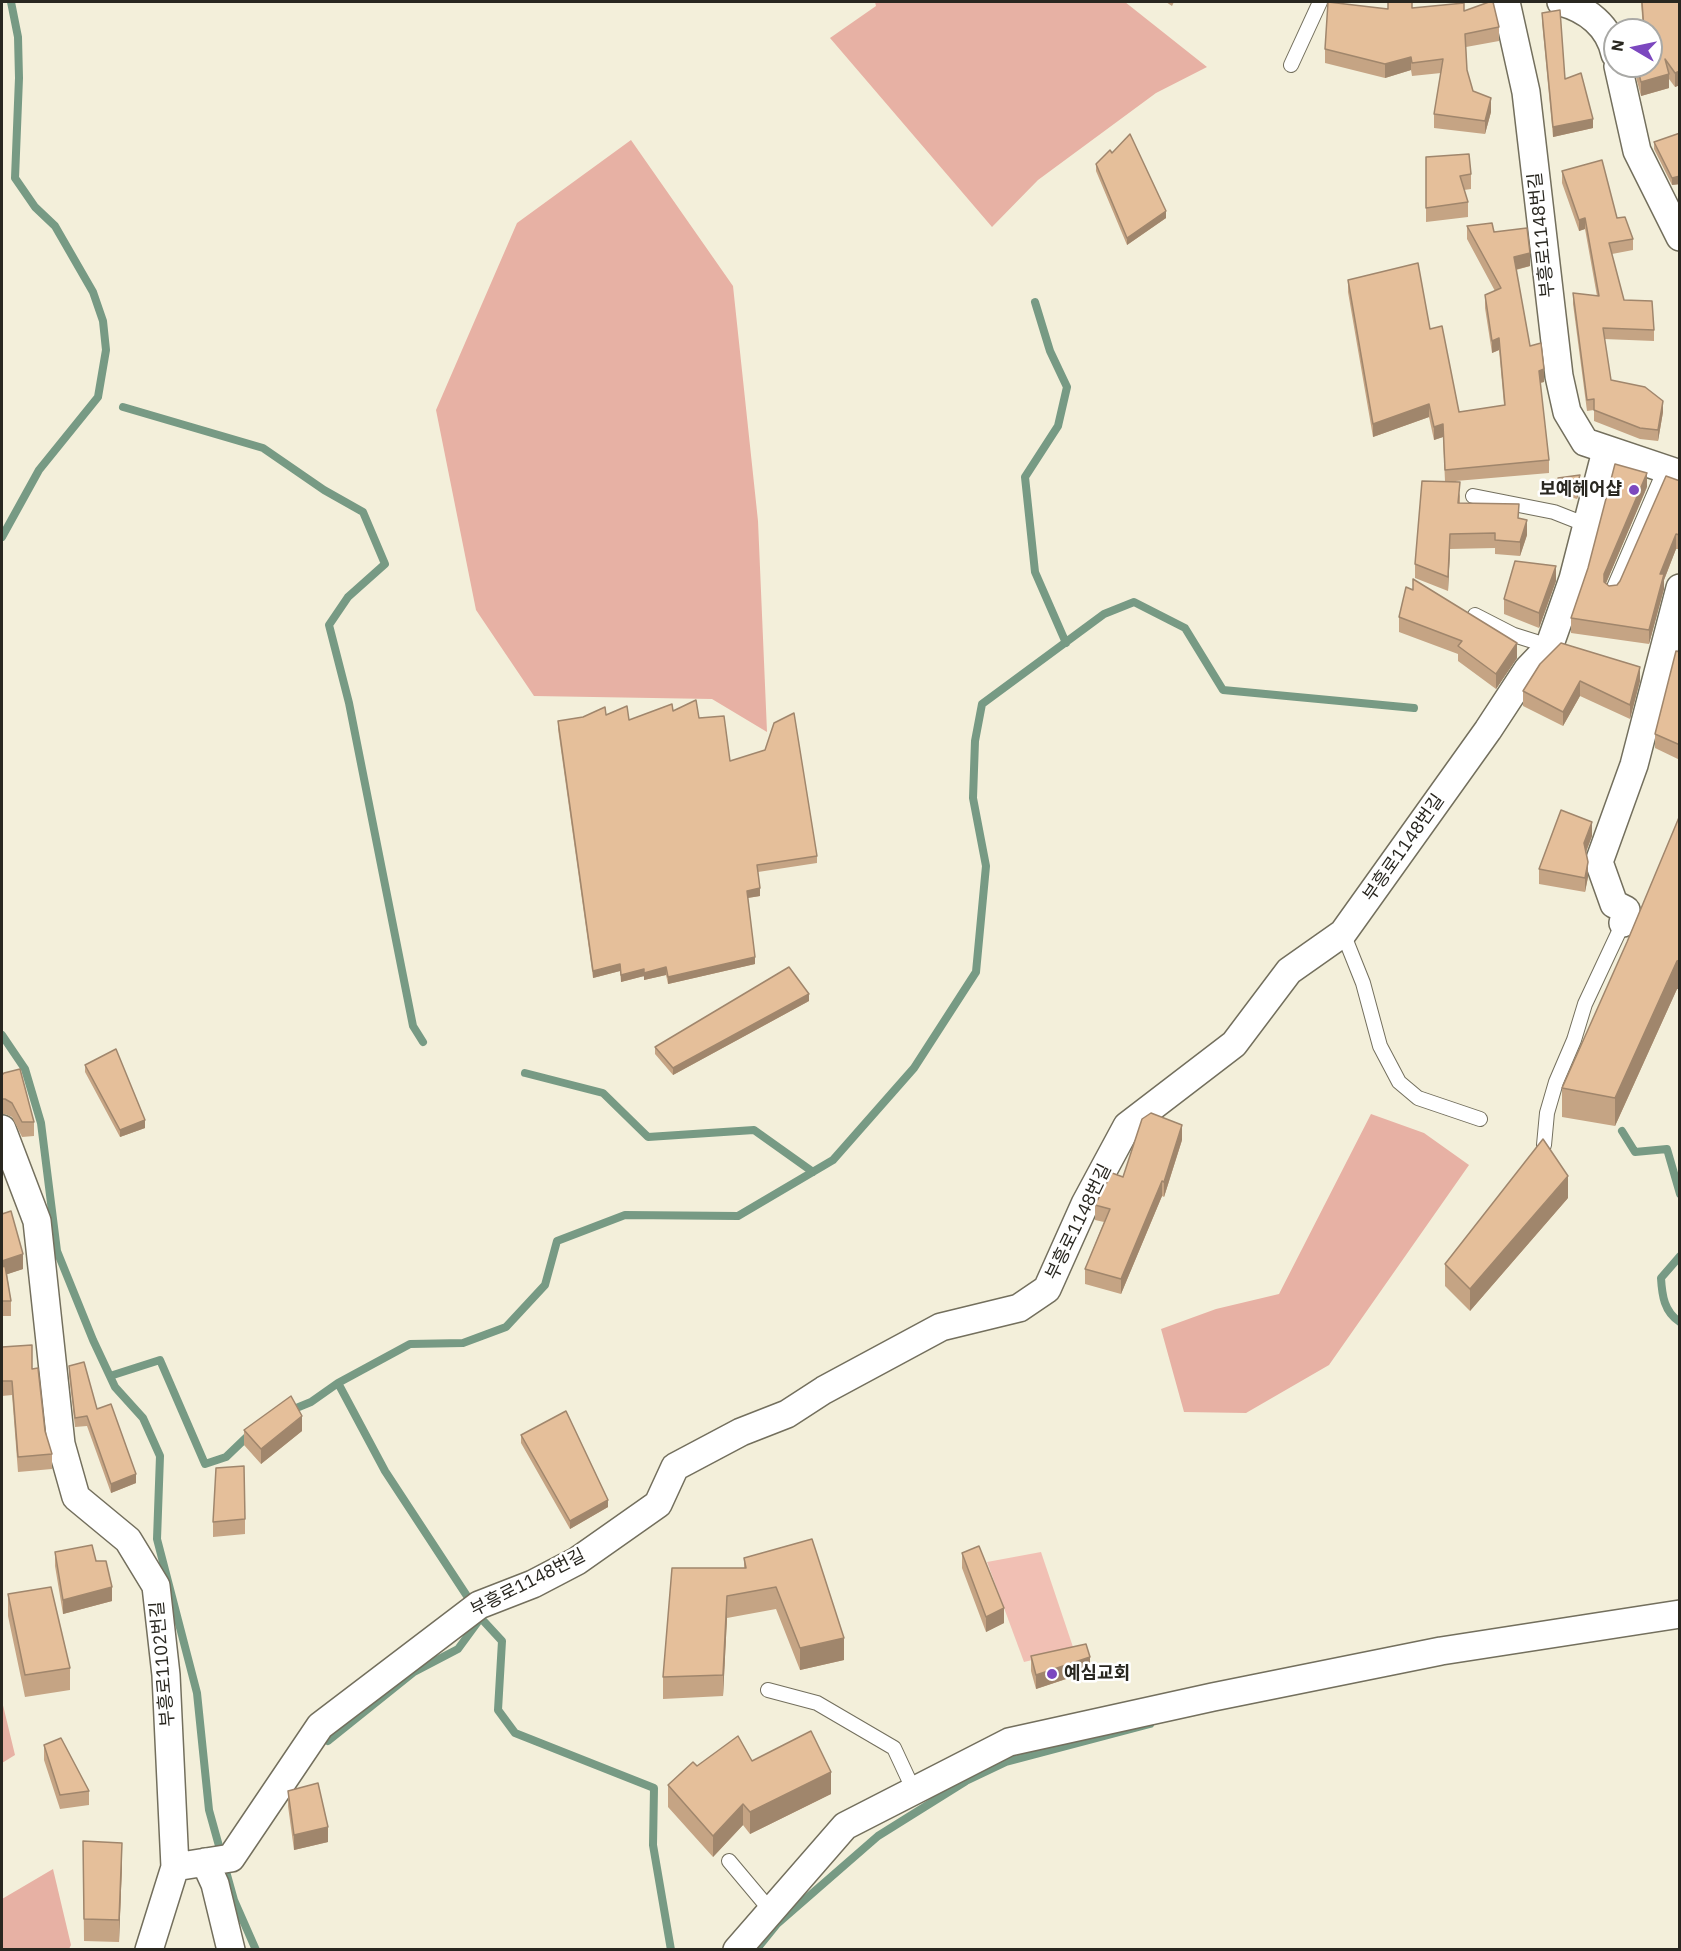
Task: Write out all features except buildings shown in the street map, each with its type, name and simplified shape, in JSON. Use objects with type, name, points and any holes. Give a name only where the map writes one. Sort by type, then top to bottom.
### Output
[{"type":"street","name":"부흥로1148번길","points":[[1506,2],[1526,92],[1559,376],[1568,412],[1586,442],[1606,451],[1672,471]]},
{"type":"street","points":[[1576,3],[1603,28]]},
{"type":"street","points":[[1621,78],[1636,151],[1680,237]]},
{"type":"street","name":"부흥로1148번길","points":[[218,1860],[320,1726],[478,1605],[533,1584],[577,1561],[658,1504],[675,1467],[741,1432],[787,1414],[824,1390],[941,1327],[1019,1308],[1047,1289],[1085,1204],[1127,1126],[1234,1044],[1289,971],[1343,933],[1488,730],[1528,669],[1559,649],[1573,579],[1606,451]]},
{"type":"street","points":[[1630,917],[1614,904],[1599,862],[1635,765],[1653,670],[1680,588]]},
{"type":"street","name":"부흥로1102번길","points":[[2,1129],[37,1221],[61,1444],[76,1497],[128,1540],[156,1586],[166,1675],[175,1867],[149,1950]]},
{"type":"street","points":[[737,1950],[845,1826],[1009,1742],[1213,1696],[1441,1651],[1680,1614]]},
{"type":"street","points":[[175,1867],[218,1860],[215,1884],[231,1950]]},
{"type":"lane","points":[[1291,65],[1320,2]]},
{"type":"lane","points":[[1612,592],[1672,471]]},
{"type":"lane","points":[[1473,496],[1554,512],[1587,525]]},
{"type":"lane","points":[[1475,615],[1514,635],[1559,649]]},
{"type":"lane","points":[[1544,1145],[1547,1113],[1556,1082],[1574,1040],[1584,1004],[1630,917]]},
{"type":"lane","points":[[1343,933],[1363,983],[1380,1046],[1399,1082],[1418,1098],[1480,1119]]},
{"type":"lane","points":[[768,1690],[816,1704],[894,1748],[914,1791]]},
{"type":"lane","points":[[729,1862],[771,1911]]},
{"type":"shaded area","points":[[875,2],[1125,2],[1207,67],[1156,93],[1038,180],[992,227],[830,38],[876,6]]},
{"type":"shaded area","points":[[631,140],[733,286],[758,521],[767,732],[712,699],[534,696],[476,610],[436,410],[517,223]]},
{"type":"shaded area","points":[[1371,1114],[1424,1133],[1469,1165],[1329,1365],[1246,1413],[1184,1412],[1161,1329],[1216,1309],[1279,1294]]},
{"type":"shaded area","points":[[1041,1552],[1074,1650],[1024,1662],[987,1562]]},
{"type":"shaded area","points":[[2,1701],[15,1755],[2,1763]]},
{"type":"shaded area","points":[[53,1869],[71,1945],[69,1949],[2,1949],[2,1899]]},
{"type":"waterway","points":[[2,537],[39,470],[98,397],[106,350],[103,321],[93,292],[55,226],[35,207],[15,178],[19,78],[18,37],[11,2]]},
{"type":"waterway","points":[[1035,302],[1050,351],[1067,387],[1058,426],[1025,477],[1035,572],[1066,643]]},
{"type":"waterway","points":[[123,407],[263,448],[324,490],[363,512],[385,564],[348,597],[329,625],[349,703],[413,1026],[423,1042]]},
{"type":"waterway","points":[[289,1411],[311,1402],[338,1383],[410,1344],[463,1343],[506,1327],[545,1285],[557,1241],[625,1215],[738,1216],[833,1160],[914,1068],[976,972],[986,866],[973,798],[975,741],[982,704],[1104,614],[1134,602],[1185,628],[1223,690],[1414,708]]},
{"type":"waterway","points":[[2,1035],[25,1069],[41,1123],[57,1251],[115,1387],[143,1418],[160,1456],[157,1539],[197,1693],[209,1810],[234,1900],[256,1950]]},
{"type":"waterway","points":[[525,1073],[603,1093],[648,1137],[754,1130],[813,1172]]},
{"type":"waterway","points":[[1622,1131],[1635,1152],[1667,1149],[1680,1194]]},
{"type":"waterway","points":[[1680,1256],[1661,1278],[1667,1308],[1680,1322]]},
{"type":"waterway","points":[[110,1376],[160,1360],[205,1464],[226,1457],[251,1433]]},
{"type":"waterway","points":[[338,1383],[385,1471],[467,1596]]},
{"type":"waterway","points":[[478,1615],[502,1641],[498,1710],[515,1733],[654,1788],[653,1845],[671,1950]]},
{"type":"waterway","points":[[328,1741],[414,1672],[458,1649],[480,1619]]},
{"type":"waterway","points":[[756,1950],[777,1924],[878,1836],[966,1781],[1006,1762],[1150,1724]]},
{"type":"place","name":"보예헤어샵","points":[[1634,490]]},
{"type":"place","name":"예심교회","points":[[1052,1674]]}]
